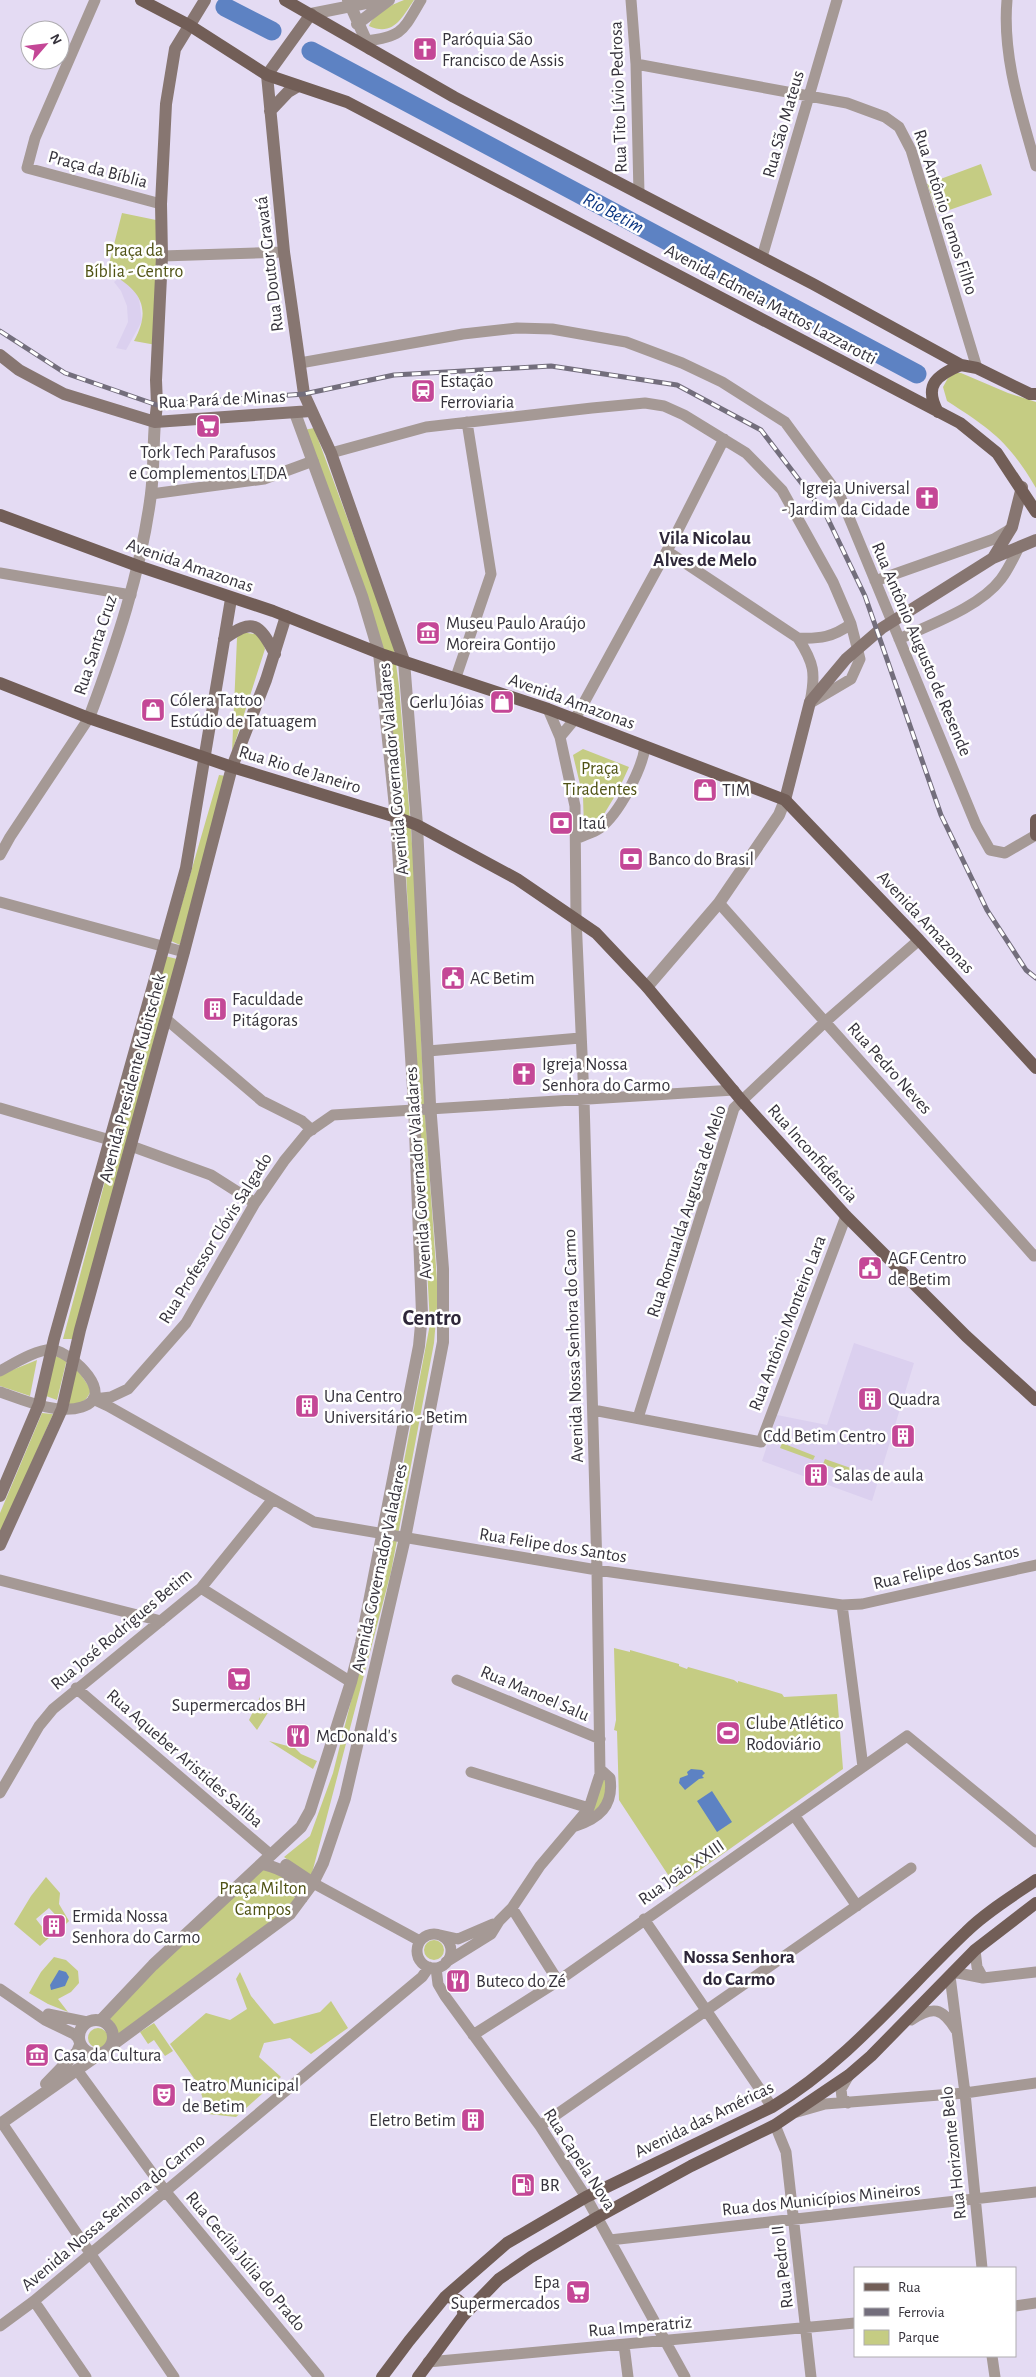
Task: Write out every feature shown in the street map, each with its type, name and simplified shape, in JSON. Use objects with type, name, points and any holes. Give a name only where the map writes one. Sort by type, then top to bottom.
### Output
[{"type":"main road","name":"Avenida Edmeia Mattos Lazzarotti","points":[[141,0],[189,25],[267,76],[347,102],[960,423],[997,453],[1022,487],[1036,512]]},
{"type":"main road","points":[[155,422],[162,256],[160,204],[166,104],[175,50],[205,0]]},
{"type":"main road","name":"Avenida Edmeia Mattos Lazzarotti","points":[[286,0],[368,45],[454,98],[762,257],[961,365],[977,368],[1030,394],[1036,394]]},
{"type":"main road","points":[[267,76],[311,14]]},
{"type":"main road","name":"Rua Doutor Gravatá","points":[[267,76],[284,252],[304,394],[311,411]]},
{"type":"main road","points":[[270,111],[288,92],[298,86]]},
{"type":"main road","name":"Rua Pará de Minas","points":[[0,355],[19,370],[64,394],[155,422],[311,411]]},
{"type":"main road","points":[[938,412],[931,394],[933,382],[938,377],[961,365]]},
{"type":"main road","name":"Avenida Governador Valadares","points":[[311,411],[331,453],[404,661]]},
{"type":"main road","points":[[993,558],[1012,527],[1022,487]]},
{"type":"main road","name":"Avenida Amazonas","points":[[0,515],[231,599],[286,616],[379,653],[548,709],[785,800],[919,940],[1036,1068]]},
{"type":"main road","points":[[785,800],[810,702],[846,659],[882,628],[993,558],[1036,540]]},
{"type":"main road","name":"Avenida Presidente Kubitschek","points":[[0,1496],[40,1404],[52,1350],[186,868],[231,599]]},
{"type":"main road","name":"Avenida Presidente Kubitschek","points":[[0,1545],[62,1409],[73,1358],[166,1019],[232,767],[275,654],[286,616]]},
{"type":"main road","points":[[224,639],[242,626],[251,626],[265,634],[275,654]]},
{"type":"main road","name":"Rua Rio de Janeiro","points":[[0,683],[89,718],[232,767],[417,825],[517,879],[576,917]]},
{"type":"main road","points":[[1036,820],[1036,835]]},
{"type":"main road","name":"Rua Inconfidência","points":[[576,917],[596,933],[647,987],[742,1101],[846,1216],[966,1336],[1036,1400]]},
{"type":"main road","name":"Avenida das Américas","points":[[382,2377],[409,2340],[445,2297],[507,2243],[586,2196],[772,2107],[801,2089],[858,2040],[968,1930],[1036,1880]]},
{"type":"main road","name":"Avenida das Américas","points":[[418,2377],[462,2316],[499,2279],[516,2266],[691,2166],[775,2125],[849,2075],[975,1950],[1036,1902]]},
{"type":"main road","points":[[984,1917],[998,1932]]},
{"type":"main road","points":[[858,2040],[870,2056]]},
{"type":"main road","points":[[445,2297],[453,2297],[460,2300],[464,2308],[462,2316]]},
{"type":"street","name":"Praça da Bíblia","points":[[94,0],[35,138],[27,168],[160,204]]},
{"type":"street","points":[[311,14],[317,0]]},
{"type":"street","points":[[311,14],[349,4],[381,0]]},
{"type":"street","points":[[357,24],[389,0]]},
{"type":"street","points":[[349,4],[368,45],[402,31],[421,0]]},
{"type":"street","name":"Rua Tito Lívio Pedrosa","points":[[631,0],[636,64],[639,194]]},
{"type":"street","name":"Rua São Mateus","points":[[762,257],[837,0]]},
{"type":"street","points":[[1007,0],[1005,26],[1012,76],[1036,166]]},
{"type":"street","name":"Rua Antônio Lemos Filho","points":[[636,64],[846,103],[885,117],[899,127],[911,150],[977,368]]},
{"type":"street","points":[[162,256],[284,252]]},
{"type":"street","name":"Rua Antônio Augusto de Resende","points":[[300,362],[463,334],[518,328],[552,329],[634,345],[682,363],[722,382],[785,422],[841,498],[976,825],[990,850],[1005,854],[1036,835]]},
{"type":"street","points":[[331,453],[426,427],[467,422],[645,403],[664,406],[684,415],[746,453],[782,490],[833,582],[851,624],[860,659],[851,679],[810,702]]},
{"type":"street","name":"Avenida Governador Valadares","points":[[101,2020],[153,1965],[301,1827],[310,1811],[351,1682],[361,1643],[419,1346],[422,1314],[414,1110],[396,817],[379,653],[362,596],[295,413]]},
{"type":"street","name":"Rua Santa Cruz","points":[[0,855],[5,836],[89,718],[112,657],[138,566],[151,494],[155,422]]},
{"type":"street","points":[[456,678],[491,574],[467,422]]},
{"type":"street","points":[[560,737],[575,719],[667,551],[724,439]]},
{"type":"street","points":[[151,494],[264,479],[313,461]]},
{"type":"street","points":[[875,581],[994,540],[1012,527]]},
{"type":"street","points":[[900,640],[964,608],[986,594],[1000,580],[1018,549]]},
{"type":"street","points":[[667,551],[798,638],[811,658],[814,683],[810,702]]},
{"type":"street","points":[[0,573],[130,595]]},
{"type":"street","points":[[798,638],[820,639],[836,635],[851,624]]},
{"type":"street","name":"Avenida Governador Valadares","points":[[111,2046],[290,1914],[313,1883],[323,1863],[345,1798],[405,1538],[443,1342],[443,1269],[430,1109],[417,825],[404,661]]},
{"type":"street","name":"Avenida Nossa Senhora do Carmo","points":[[446,1962],[491,1934],[499,1921],[512,1908],[540,1866],[589,1808],[596,1791],[600,1770],[597,1570],[584,1099],[576,917],[576,806],[560,737],[548,709]]},
{"type":"street","points":[[576,839],[600,828],[606,822],[633,781],[645,747]]},
{"type":"street","points":[[647,987],[719,903],[779,815],[785,800]]},
{"type":"street","points":[[0,902],[184,952]]},
{"type":"street","name":"Rua Pedro Neves","points":[[719,903],[1035,1256]]},
{"type":"street","name":"Rua Romualda Augusta de Melo","points":[[638,1418],[734,1108],[825,1022],[919,940]]},
{"type":"street","points":[[166,1019],[262,1101],[302,1121],[312,1130]]},
{"type":"street","points":[[428,1051],[580,1038]]},
{"type":"street","name":"Rua Professor Clóvis Salgado","points":[[62,1409],[80,1408],[92,1399],[111,1397],[128,1389],[186,1323],[255,1203],[284,1161],[302,1138],[321,1121],[333,1114],[734,1090]]},
{"type":"street","points":[[0,1108],[110,1140]]},
{"type":"street","points":[[131,1146],[211,1175],[255,1203]]},
{"type":"street","name":"Rua Antônio Monteiro Lara","points":[[638,1418],[761,1442],[846,1216]]},
{"type":"street","points":[[0,1371],[24,1357],[52,1350],[73,1358],[92,1380],[95,1391],[92,1399]]},
{"type":"street","points":[[0,1392],[62,1409]]},
{"type":"street","name":"Rua Felipe dos Santos","points":[[92,1399],[108,1406],[314,1522],[597,1570],[842,1605],[862,1604],[1036,1565]]},
{"type":"street","points":[[592,1410],[638,1418]]},
{"type":"street","name":"Rua José Rodrigues Betim","points":[[0,1793],[39,1726],[52,1708],[201,1588],[273,1499]]},
{"type":"street","points":[[0,1580],[161,1621]]},
{"type":"street","points":[[201,1588],[351,1682]]},
{"type":"street","points":[[842,1605],[864,1767]]},
{"type":"street","name":"Rua Manoel Salu","points":[[457,1680],[600,1739]]},
{"type":"street","name":"Rua Aqueber Aristides Saliba","points":[[76,1688],[267,1859]]},
{"type":"street","name":"Rua João XXIII","points":[[472,2035],[558,1981],[907,1736],[1036,1842]]},
{"type":"street","points":[[573,1827],[589,1822],[605,1809],[612,1792],[610,1778],[600,1770]]},
{"type":"street","points":[[471,1772],[589,1808]]},
{"type":"street","points":[[794,1815],[857,1906]]},
{"type":"street","points":[[267,1859],[420,1941]]},
{"type":"street","points":[[267,1859],[291,1876],[302,1898]]},
{"type":"street","points":[[540,2126],[911,1868]]},
{"type":"street","points":[[512,1908],[558,1981]]},
{"type":"street","points":[[644,1919],[772,2107]]},
{"type":"street","name":"Avenida Nossa Senhora do Carmo","points":[[440,1935],[458,1939],[499,1921]]},
{"type":"street","points":[[430,1934],[440,1935],[448,1942],[450,1947],[446,1962],[432,1967],[423,1964],[418,1956],[417,1947],[420,1941],[430,1934]]},
{"type":"street","points":[[975,1950],[977,1967],[983,1978]]},
{"type":"street","name":"Avenida Nossa Senhora do Carmo","points":[[0,2326],[34,2301],[166,2192],[432,1967]]},
{"type":"street","name":"Rua Capela Nova","points":[[432,1967],[438,1984],[472,2035],[540,2126],[586,2196],[685,2377]]},
{"type":"street","points":[[952,1974],[983,1978],[1036,1972]]},
{"type":"street","name":"Rua Horizonte Belo","points":[[952,1974],[982,2267]]},
{"type":"street","points":[[0,1989],[28,2006],[45,2020],[61,2026],[80,2042],[89,2053],[98,2055]]},
{"type":"street","points":[[28,2006],[57,2017],[87,2022],[101,2020],[109,2025],[113,2033],[111,2046],[1,2123],[174,2377]]},
{"type":"street","points":[[900,2026],[926,2010],[936,2011],[948,2017],[958,2034]]},
{"type":"street","points":[[33,2099],[77,2052],[80,2042],[80,2030],[87,2022]]},
{"type":"street","name":"Rua Cecília Júlia do Prado","points":[[78,2070],[166,2192],[320,2377]]},
{"type":"street","points":[[848,2102],[842,2098],[841,2089],[849,2075]]},
{"type":"street","points":[[795,2112],[825,2104],[965,2093],[1036,2083]]},
{"type":"street","name":"Rua Pedro II","points":[[775,2125],[786,2152],[811,2377]]},
{"type":"street","name":"Rua dos Municípios Mineiros","points":[[610,2240],[1036,2192]]},
{"type":"street","points":[[34,2301],[86,2377]]},
{"type":"street","points":[[1016,2306],[1036,2303]]},
{"type":"street","name":"Rua Imperatriz","points":[[428,2362],[854,2323]]},
{"type":"street","points":[[624,2344],[628,2377]]},
{"type":"street","points":[[992,2357],[995,2377]]},
{"type":"shaded area","points":[[122,276],[132,284],[139,299],[142,321],[126,350],[116,348],[128,322],[127,306],[121,291],[114,282]]},
{"type":"shaded area","points":[[854,1343],[914,1363],[872,1501],[762,1461],[777,1415],[827,1425]]},
{"type":"green space","points":[[404,0],[414,0],[396,24],[384,29],[369,26],[379,13]]},
{"type":"green space","points":[[981,164],[992,195],[938,214],[927,184]]},
{"type":"green space","name":"Praça da Bíblia - Centro","points":[[122,213],[156,220],[156,345],[134,341],[140,329],[142,318],[140,300],[127,285],[107,272]]},
{"type":"green space","points":[[956,373],[961,373],[1008,393],[1036,402],[1036,488],[1017,459],[998,438],[976,420],[947,401],[943,387],[948,378]]},
{"type":"green space","points":[[314,428],[393,642],[399,686],[415,880],[423,1084],[438,1295],[434,1343],[391,1572],[311,1877],[284,1857],[310,1836],[333,1773],[382,1577],[430,1324],[402,797],[379,638],[304,430]]},
{"type":"green space","points":[[241,632],[260,635],[265,649],[232,752],[237,638]]},
{"type":"green space","name":"Praça Tiradentes","points":[[583,749],[629,767],[618,791],[598,824],[584,828],[583,797],[573,755]]},
{"type":"green space","points":[[219,775],[226,776],[180,945],[171,941]]},
{"type":"green space","points":[[165,956],[177,959],[73,1339],[63,1339]]},
{"type":"green space","points":[[54,1356],[67,1359],[57,1400],[46,1396]]},
{"type":"green space","points":[[37,1360],[30,1396],[0,1386],[0,1375]]},
{"type":"green space","points":[[76,1367],[91,1390],[87,1398],[82,1402],[66,1404]]},
{"type":"green space","points":[[42,1413],[53,1414],[0,1535],[0,1513]]},
{"type":"green space","points":[[782,1443],[815,1456],[813,1460],[780,1448]]},
{"type":"green space","points":[[825,1459],[862,1472],[861,1477],[823,1464]]},
{"type":"green space","name":"Clube Atlético Rodoviário","points":[[614,1648],[630,1652],[630,1650],[679,1664],[679,1666],[687,1669],[688,1667],[734,1680],[738,1683],[738,1681],[782,1694],[784,1697],[837,1694],[843,1769],[676,1887],[619,1800],[617,1731],[614,1730],[616,1720]]},
{"type":"green space","points":[[260,1697],[274,1703],[257,1730],[249,1720]]},
{"type":"green space","points":[[269,1741],[295,1748],[301,1754],[317,1761],[313,1769]]},
{"type":"green space","points":[[604,1778],[609,1790],[600,1810],[588,1817]]},
{"type":"green space","name":"Praça Milton Campos","points":[[257,1869],[280,1869],[296,1889],[293,1908],[118,2038],[115,2026],[107,2017]]},
{"type":"green space","points":[[46,1877],[60,1893],[59,1904],[69,1921],[65,1925],[49,1908],[36,1919],[50,1937],[40,1946],[14,1924],[31,1896]]},
{"type":"green space","points":[[434,1940],[441,1943],[444,1950],[441,1957],[434,1960],[427,1957],[424,1950],[427,1943]]},
{"type":"green space","points":[[54,1957],[66,1960],[78,1971],[79,1983],[71,1992],[58,1999],[68,2012],[48,2004],[29,1993],[41,1972]]},
{"type":"green space","points":[[240,1972],[251,1996],[274,2024],[320,2012],[331,2001],[348,2028],[311,2054],[290,2038],[264,2043],[259,2057],[281,2077],[236,2117],[208,2114],[198,2084],[170,2044],[206,2013],[230,2020],[247,2009],[236,1979]]},
{"type":"green space","points":[[154,2023],[173,2051],[165,2056],[154,2040],[148,2044],[140,2032]]},
{"type":"green space","points":[[98,2028],[105,2031],[108,2038],[105,2045],[98,2048],[91,2045],[88,2038],[91,2031]]},
{"type":"water","points":[[691,1769],[702,1770],[705,1773],[702,1776],[704,1778],[699,1779],[685,1790],[679,1783],[680,1778],[688,1775],[687,1772]]},
{"type":"water","points":[[712,1791],[732,1822],[717,1832],[697,1801]]},
{"type":"water","points":[[59,1970],[66,1972],[69,1977],[65,1986],[51,1990],[50,1985]]},
{"type":"waterway","name":"Rio Betim","points":[[225,7],[272,31]]},
{"type":"waterway","name":"Rio Betim","points":[[311,51],[917,374]]},
{"type":"railway","points":[[0,331],[65,373],[157,405],[304,394],[394,375],[551,366],[677,385],[761,430],[826,515],[865,596],[941,815],[987,910],[1026,970],[1036,978]]},
{"type":"place","name":"Paróquia São Francisco de Assis","points":[[425,49]]},
{"type":"place","name":"Estação Ferroviaria","points":[[423,391]]},
{"type":"place","name":"Tork Tech Parafusos e Complementos LTDA","points":[[208,426]]},
{"type":"place","name":"Igreja Universal - Jardim da Cidade","points":[[927,498]]},
{"type":"place","name":"Museu Paulo Araújo Moreira Gontijo","points":[[428,633]]},
{"type":"place","name":"Gerlu Jóias","points":[[502,702]]},
{"type":"place","name":"Cólera Tattoo Estúdio de Tatuagem","points":[[153,710]]},
{"type":"place","name":"TIM","points":[[705,790]]},
{"type":"place","name":"Itaú","points":[[561,823]]},
{"type":"place","name":"Banco do Brasil","points":[[631,859]]},
{"type":"place","name":"AC Betim","points":[[453,978]]},
{"type":"place","name":"Faculdade Pitágoras","points":[[215,1009]]},
{"type":"place","name":"Igreja Nossa Senhora do Carmo","points":[[524,1074]]},
{"type":"place","name":"AGF Centro de Betim","points":[[870,1268]]},
{"type":"place","name":"Quadra","points":[[870,1399]]},
{"type":"place","name":"Una Centro Universitário - Betim","points":[[307,1406]]},
{"type":"place","name":"Cdd Betim Centro","points":[[903,1436]]},
{"type":"place","name":"Salas de aula","points":[[816,1475]]},
{"type":"place","name":"Supermercados BH","points":[[239,1679]]},
{"type":"place","name":"Clube Atlético Rodoviário","points":[[728,1733]]},
{"type":"place","name":"McDonald's","points":[[298,1736]]},
{"type":"place","name":"Ermida Nossa Senhora do Carmo","points":[[54,1926]]},
{"type":"place","name":"Buteco do Zé","points":[[458,1981]]},
{"type":"place","name":"Casa da Cultura","points":[[37,2055]]},
{"type":"place","name":"Teatro Municipal de Betim","points":[[164,2095]]},
{"type":"place","name":"Eletro Betim","points":[[473,2120]]},
{"type":"place","name":"BR","points":[[523,2185]]},
{"type":"place","name":"Epa Supermercados","points":[[578,2292]]},
{"type":"district","name":"Vila Nicolau Alves de Melo","points":[[705,548]]},
{"type":"district","name":"Centro","points":[[432,1317]]},
{"type":"district","name":"Nossa Senhora do Carmo","points":[[739,1967]]}]
